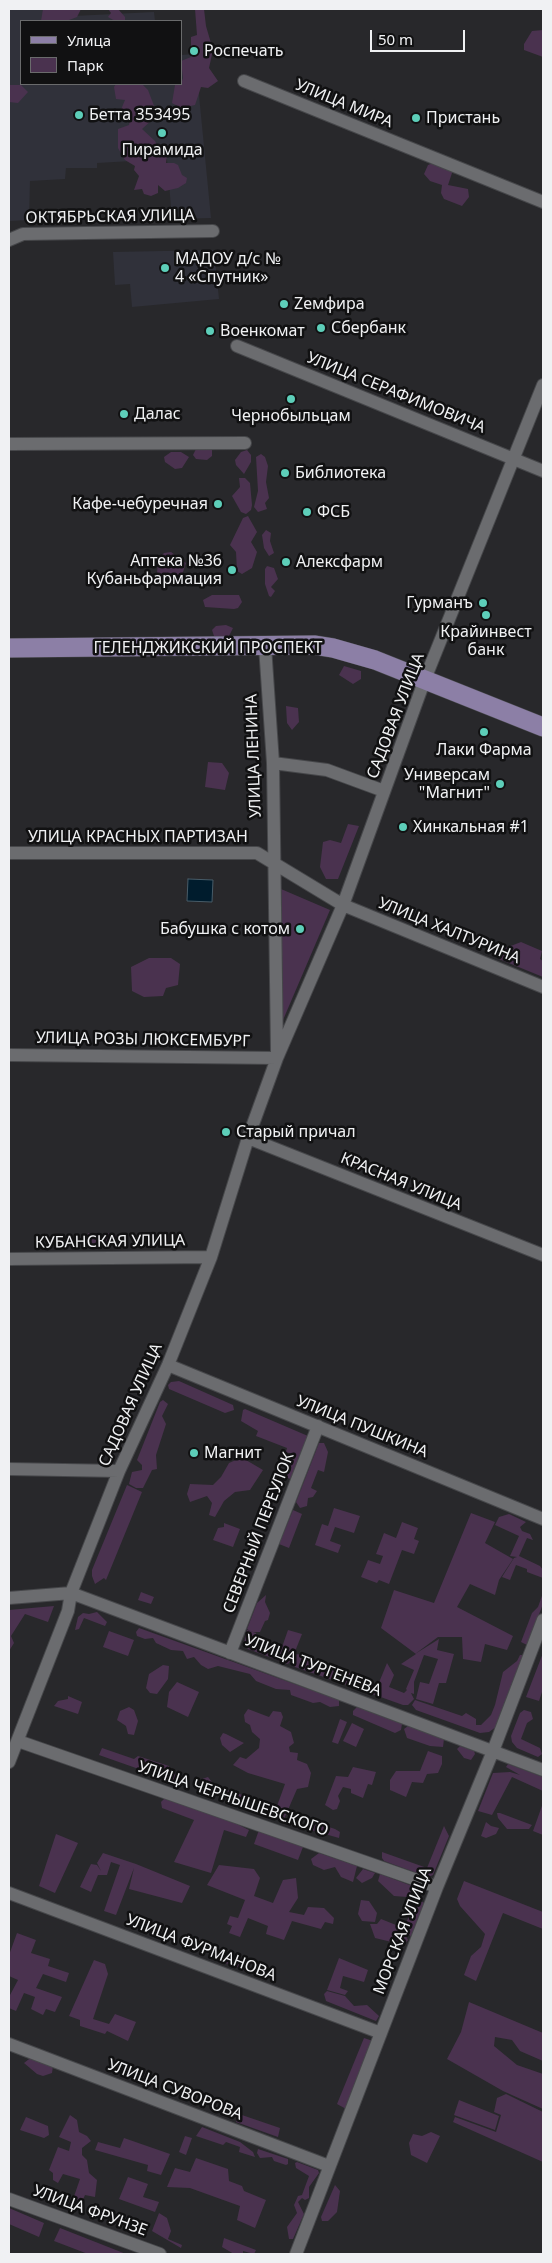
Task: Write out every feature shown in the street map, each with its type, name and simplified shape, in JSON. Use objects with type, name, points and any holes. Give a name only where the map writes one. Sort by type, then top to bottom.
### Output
[{"type":"main road","name":"ГЕЛЕНДЖИКСКИЙ ПРОСПЕКТ","points":[[9,648],[314,645],[333,648],[375,660],[543,727]]},
{"type":"street","name":"УЛИЦА МИРА","points":[[244,81],[543,202]]},
{"type":"street","name":"ОКТЯБРЬСКАЯ УЛИЦА","points":[[9,240],[23,234],[213,231]]},
{"type":"street","name":"УЛИЦА СЕРАФИМОВИЧА","points":[[237,346],[543,471]]},
{"type":"street","name":"САДОВАЯ УЛИЦА","points":[[9,1762],[68,1611],[71,1593],[119,1471],[168,1365],[211,1257],[248,1138],[277,1058],[342,905],[425,679],[543,385]]},
{"type":"street","points":[[9,444],[245,443]]},
{"type":"street","name":"УЛИЦА ЛЕНИНА","points":[[265,646],[273,763],[274,865]]},
{"type":"street","points":[[273,763],[327,770],[384,791]]},
{"type":"street","name":"УЛИЦА КРАСНЫХ ПАРТИЗАН","points":[[9,853],[256,853],[342,905]]},
{"type":"street","name":"САДОВАЯ УЛИЦА","points":[[274,865],[277,1058]]},
{"type":"street","name":"УЛИЦА ХАЛТУРИНА","points":[[342,905],[543,987]]},
{"type":"street","name":"УЛИЦА РОЗЫ ЛЮКСЕМБУРГ","points":[[9,1055],[277,1058]]},
{"type":"street","name":"КРАСНАЯ УЛИЦА","points":[[248,1138],[543,1255]]},
{"type":"street","name":"КУБАНСКАЯ УЛИЦА","points":[[9,1259],[211,1257]]},
{"type":"street","name":"УЛИЦА ПУШКИНА","points":[[168,1365],[543,1519]]},
{"type":"street","name":"СЕВЕРНЫЙ ПЕРЕУЛОК","points":[[230,1653],[318,1426]]},
{"type":"street","points":[[9,1469],[119,1471]]},
{"type":"street","points":[[9,1598],[71,1593]]},
{"type":"street","name":"УЛИЦА ТУРГЕНЕВА","points":[[71,1593],[543,1770]]},
{"type":"street","name":"МОРСКАЯ УЛИЦА","points":[[296,2254],[437,1887],[493,1752],[543,1620]]},
{"type":"street","name":"УЛИЦА ЧЕРНЫШЕВСКОГО","points":[[18,1740],[437,1887]]},
{"type":"street","name":"УЛИЦА ФУРМАНОВА","points":[[9,1893],[381,2033]]},
{"type":"street","name":"УЛИЦА СУВОРОВА","points":[[9,2044],[329,2166]]},
{"type":"street","name":"УЛИЦА ФРУНЗЕ","points":[[9,2199],[160,2254]]},
{"type":"shaded area","points":[[9,9],[54,9],[54,17],[154,12],[155,20],[20,20],[20,85],[182,85],[182,55],[195,54],[211,218],[172,219],[167,159],[97,163],[97,168],[66,168],[65,179],[30,181],[29,220],[9,221]]},
{"type":"shaded area","name":"МАДОУ д/с № 4 «Спутник»","points":[[214,250],[219,299],[132,307],[130,284],[115,285],[113,252]]},
{"type":"green space","points":[[43,9],[81,9],[77,17],[69,20],[41,20]]},
{"type":"green space","points":[[108,9],[118,9],[125,17],[125,20],[113,20],[108,17],[111,13]]},
{"type":"green space","points":[[195,9],[204,9],[206,26],[213,50],[209,68],[218,81],[208,88],[201,87],[195,105],[181,108],[172,103],[175,85],[182,85],[182,61],[191,57],[191,37],[197,35]]},
{"type":"green space","points":[[543,30],[543,57],[524,50],[524,44],[532,31]]},
{"type":"green space","points":[[10,85],[21,85],[28,92],[18,103],[9,102]]},
{"type":"green space","points":[[115,85],[143,85],[148,90],[156,111],[155,117],[142,129],[155,141],[159,149],[167,155],[166,163],[178,165],[182,175],[187,178],[186,183],[178,188],[165,191],[158,185],[158,193],[151,196],[144,194],[142,189],[134,190],[139,176],[134,170],[135,166],[125,160],[118,148],[118,129],[129,125],[130,120],[128,115],[120,112],[125,100],[116,99]]},
{"type":"green space","points":[[440,160],[453,170],[448,185],[468,189],[469,197],[462,206],[444,199],[441,193],[442,185],[430,181],[424,174],[428,165]]},
{"type":"green space","points":[[197,447],[212,448],[212,456],[207,460],[196,459],[193,455]]},
{"type":"green space","points":[[247,450],[251,455],[251,462],[244,474],[236,465],[235,460],[241,452]]},
{"type":"green space","points":[[171,452],[181,452],[189,457],[182,468],[175,469],[165,462],[164,457]]},
{"type":"green space","points":[[261,454],[265,457],[268,466],[266,482],[269,498],[265,503],[267,509],[258,512],[254,507],[258,491],[256,457]]},
{"type":"green space","points":[[239,478],[245,478],[250,483],[252,505],[251,510],[246,514],[241,512],[232,496],[240,487]]},
{"type":"green space","points":[[248,516],[257,532],[251,542],[257,552],[252,568],[242,574],[237,571],[236,552],[230,545],[243,518]]},
{"type":"green space","points":[[266,530],[271,533],[270,541],[274,553],[269,556],[264,548],[262,535]]},
{"type":"green space","points":[[171,552],[186,563],[182,575],[176,579],[163,578],[157,574],[158,559],[164,553]]},
{"type":"green space","points":[[267,566],[274,568],[278,579],[271,587],[275,591],[271,597],[265,584],[265,569]]},
{"type":"green space","points":[[212,595],[239,595],[242,602],[238,608],[234,609],[205,607],[203,600]]},
{"type":"green space","points":[[226,625],[233,628],[228,638],[214,636],[212,630],[216,626]]},
{"type":"green space","points":[[344,666],[361,671],[361,679],[353,684],[339,675]]},
{"type":"green space","points":[[286,706],[298,708],[299,722],[292,730],[287,723]]},
{"type":"green space","points":[[208,762],[222,763],[229,773],[225,790],[205,787]]},
{"type":"green space","points":[[348,824],[359,826],[338,879],[326,879],[320,867],[323,842],[330,840],[341,843]]},
{"type":"green space","points":[[281,889],[330,910],[283,1020]]},
{"type":"green space","points":[[521,942],[542,951],[540,959],[543,961],[543,977],[499,959],[503,949]]},
{"type":"green space","points":[[149,958],[171,958],[180,964],[178,985],[166,988],[163,996],[144,997],[132,991],[131,967]]},
{"type":"green space","points":[[88,1233],[100,1237],[108,1233],[120,1237],[104,1245],[87,1243]]},
{"type":"green space","points":[[179,1381],[233,1405],[234,1410],[225,1413],[169,1389],[168,1385],[171,1382]]},
{"type":"green space","points":[[163,1400],[168,1404],[162,1416],[166,1424],[156,1455],[157,1469],[152,1470],[143,1488],[136,1488],[129,1484],[132,1472],[142,1470],[142,1465],[137,1460],[160,1402]]},
{"type":"green space","points":[[245,1409],[308,1436],[291,1479],[284,1477],[294,1455],[286,1452],[287,1448],[256,1436],[258,1431],[241,1421],[243,1410]]},
{"type":"green space","points":[[319,1443],[324,1443],[328,1452],[324,1472],[318,1470],[311,1488],[317,1491],[313,1497],[308,1498],[307,1506],[300,1508],[296,1502]]},
{"type":"green space","points":[[238,1459],[246,1460],[263,1470],[250,1490],[235,1492],[224,1501],[215,1517],[209,1515],[212,1503],[207,1496],[190,1502],[187,1494],[190,1484],[213,1485],[221,1477],[229,1463]]},
{"type":"green space","points":[[127,1485],[142,1492],[106,1580],[104,1578],[95,1584],[92,1570]]},
{"type":"green space","points":[[334,1508],[360,1516],[354,1533],[335,1527],[330,1541],[341,1545],[338,1553],[315,1545],[322,1524],[328,1526]]},
{"type":"green space","points":[[293,1510],[302,1514],[289,1548],[279,1544]]},
{"type":"green space","points":[[471,1513],[495,1522],[485,1543],[513,1559],[499,1580],[495,1595],[470,1584],[457,1607],[513,1636],[507,1650],[485,1644],[481,1662],[463,1659],[462,1637],[438,1637],[416,1654],[381,1628],[394,1590],[434,1603]]},
{"type":"green space","points":[[509,1514],[526,1522],[520,1527],[522,1531],[530,1534],[533,1540],[527,1538],[519,1556],[540,1566],[543,1570],[543,1578],[527,1572],[527,1569],[516,1565],[510,1580],[502,1577],[514,1558],[517,1557],[510,1556],[519,1536],[495,1525],[499,1517]]},
{"type":"green space","points":[[402,1522],[418,1528],[414,1539],[419,1541],[414,1554],[402,1550],[389,1584],[379,1580],[377,1583],[361,1577],[368,1560],[380,1564],[383,1556],[376,1554],[384,1533],[396,1538]]},
{"type":"green space","points":[[224,1523],[240,1529],[233,1547],[213,1540],[218,1528],[224,1527]]},
{"type":"green space","points":[[141,1592],[154,1597],[151,1604],[138,1600]]},
{"type":"green space","points":[[543,1593],[543,1604],[527,1645],[521,1642],[532,1613],[538,1607]]},
{"type":"green space","points":[[266,1595],[265,1602],[270,1613],[268,1620],[265,1621],[260,1632],[252,1632],[247,1629],[257,1603]]},
{"type":"green space","points":[[54,1606],[48,1622],[25,1614],[11,1636],[14,1643],[9,1651],[9,1610]]},
{"type":"green space","points":[[97,1612],[107,1622],[105,1626],[84,1618],[79,1629],[75,1630],[78,1617],[83,1613]]},
{"type":"green space","points":[[139,1628],[339,1700],[339,1706],[330,1707],[320,1702],[313,1703],[291,1695],[290,1690],[276,1689],[256,1681],[250,1674],[218,1666],[208,1669],[201,1665],[194,1657],[187,1659],[183,1651],[171,1650],[156,1643],[153,1638],[145,1639],[137,1636],[136,1632]]},
{"type":"green space","points":[[247,1630],[256,1633],[258,1642],[281,1650],[288,1630],[302,1634],[294,1654],[306,1655],[309,1659],[319,1660],[328,1667],[346,1673],[349,1672],[354,1678],[350,1686],[295,1667],[291,1660],[292,1658],[288,1664],[248,1649],[244,1644]]},
{"type":"green space","points":[[109,1631],[134,1640],[128,1656],[103,1647]]},
{"type":"green space","points":[[439,1639],[437,1650],[454,1654],[446,1683],[439,1683],[433,1704],[416,1699],[420,1682],[429,1684],[438,1659],[424,1655],[414,1682],[414,1694],[411,1693],[414,1699],[408,1705],[403,1705],[361,1690],[364,1681],[378,1685],[387,1663],[394,1675],[389,1687],[404,1693],[407,1690],[414,1670],[401,1664]]},
{"type":"green space","points":[[543,1653],[543,1689],[539,1701],[526,1697]]},
{"type":"green space","points":[[520,1655],[524,1655],[496,1727],[489,1732],[480,1733],[416,1710],[412,1705],[415,1700],[462,1716],[466,1713],[476,1719],[476,1725],[481,1725],[491,1715],[503,1672],[517,1661]]},
{"type":"green space","points":[[163,1665],[169,1666],[168,1679],[157,1694],[150,1693],[146,1688],[149,1674]]},
{"type":"green space","points":[[177,1682],[199,1692],[188,1717],[167,1707],[169,1692]]},
{"type":"green space","points":[[68,1696],[82,1702],[78,1714],[54,1706],[58,1701],[68,1699]]},
{"type":"green space","points":[[129,1707],[134,1710],[138,1721],[134,1735],[128,1734],[126,1726],[117,1720],[120,1711]]},
{"type":"green space","points":[[357,1707],[402,1724],[401,1730],[395,1733],[353,1715],[353,1711]]},
{"type":"green space","points":[[248,1709],[269,1717],[273,1711],[281,1712],[283,1717],[280,1726],[291,1732],[294,1743],[289,1747],[290,1752],[298,1753],[297,1760],[307,1764],[311,1773],[308,1787],[297,1789],[284,1819],[265,1812],[267,1806],[277,1806],[285,1784],[248,1773],[233,1765],[240,1757],[246,1759],[259,1748],[260,1739],[252,1732],[250,1725],[245,1722],[244,1715]]},
{"type":"green space","points":[[524,1710],[531,1712],[533,1719],[527,1723],[521,1739],[540,1748],[542,1754],[538,1757],[517,1748],[512,1742],[511,1736],[520,1713]]},
{"type":"green space","points":[[340,1719],[347,1722],[338,1744],[332,1742]]},
{"type":"green space","points":[[352,1723],[364,1729],[356,1747],[343,1741]]},
{"type":"green space","points":[[408,1726],[444,1739],[443,1747],[430,1746],[407,1738],[404,1729]]},
{"type":"green space","points":[[223,1733],[244,1743],[230,1752],[222,1745],[220,1738]]},
{"type":"green space","points":[[460,1746],[474,1751],[475,1754],[471,1760],[464,1758],[457,1749]]},
{"type":"green space","points":[[102,1748],[134,1759],[138,1756],[169,1766],[169,1771],[189,1780],[187,1786],[99,1755]]},
{"type":"green space","points":[[428,1751],[442,1756],[442,1764],[438,1773],[427,1774],[423,1783],[412,1782],[406,1797],[390,1790],[390,1780],[396,1771],[420,1771]]},
{"type":"green space","points":[[508,1764],[543,1777],[543,1791],[512,1777],[492,1815],[478,1811],[493,1773],[510,1772],[520,1775],[506,1767]]},
{"type":"green space","points":[[353,1767],[376,1772],[372,1785],[368,1784],[363,1798],[351,1793],[351,1789],[343,1787],[338,1796],[340,1801],[337,1809],[333,1810],[325,1805],[336,1776],[348,1777]]},
{"type":"green space","points":[[208,1777],[215,1786],[249,1797],[248,1806],[202,1790],[202,1779]]},
{"type":"green space","points":[[165,1798],[231,1821],[249,1830],[246,1837],[224,1830],[211,1873],[174,1862],[194,1820],[162,1808],[161,1802]]},
{"type":"green space","points":[[543,1803],[543,1835],[533,1831]]},
{"type":"green space","points":[[497,1813],[532,1825],[529,1829],[507,1829],[498,1818]]},
{"type":"green space","points":[[486,1822],[491,1826],[499,1828],[496,1834],[486,1838],[481,1836]]},
{"type":"green space","points":[[307,1823],[315,1825],[317,1823],[335,1829],[340,1832],[339,1838],[307,1829],[304,1825]]},
{"type":"green space","points":[[444,1826],[449,1836],[433,1875],[428,1877],[384,1861],[382,1858],[382,1852],[427,1868]]},
{"type":"green space","points":[[259,1830],[303,1847],[298,1860],[254,1844]]},
{"type":"green space","points":[[56,1834],[78,1843],[55,1893],[39,1886]]},
{"type":"green space","points":[[103,1853],[190,1886],[182,1903],[129,1889],[134,1868],[116,1915],[104,1911],[120,1865],[111,1862],[107,1875],[98,1875],[91,1892],[80,1887],[91,1864],[97,1865],[101,1871],[97,1863]]},
{"type":"green space","points":[[319,1853],[357,1866],[353,1882],[341,1877],[335,1867],[324,1870],[313,1865],[311,1859]]},
{"type":"green space","points":[[219,1865],[254,1869],[260,1878],[254,1896],[273,1903],[283,1880],[296,1878],[298,1898],[289,1912],[304,1915],[308,1907],[324,1908],[334,1918],[333,1924],[325,1922],[321,1929],[292,1921],[284,1940],[266,1934],[268,1926],[248,1918],[240,1937],[229,1933],[232,1926],[227,1924],[230,1916],[238,1918],[245,1900],[207,1885]]},
{"type":"green space","points":[[363,1869],[375,1873],[372,1878],[362,1883],[356,1878]]},
{"type":"green space","points":[[380,1874],[415,1887],[413,1895],[407,1897],[394,1896],[378,1881]]},
{"type":"green space","points":[[464,1881],[543,1912],[543,1929],[503,1913],[476,1981],[464,1975],[471,1956],[481,1947],[485,1934],[460,1906],[457,1899]]},
{"type":"green space","points":[[361,1900],[369,1901],[377,1913],[375,1922],[362,1921],[358,1914]]},
{"type":"green space","points":[[421,1901],[424,1903],[411,1937],[404,1928],[413,1906]]},
{"type":"green space","points":[[381,1919],[401,1927],[408,1940],[404,1945],[375,1938],[370,1924],[377,1924]]},
{"type":"green space","points":[[17,1933],[36,1940],[31,1953],[50,1959],[48,1966],[69,1973],[66,1982],[43,1974],[36,1988],[62,1997],[55,2012],[46,2009],[43,2015],[31,2009],[35,1997],[24,1993],[16,2011],[9,2008],[9,1997],[18,1980],[9,1976],[9,1955]]},
{"type":"green space","points":[[215,1953],[245,1959],[247,1972],[232,1964],[222,1963],[213,1959]]},
{"type":"green space","points":[[339,1958],[368,1970],[364,1982],[343,1976],[340,1988],[348,1991],[345,1995],[327,1990]]},
{"type":"green space","points":[[94,1960],[105,1964],[108,1974],[93,2019],[109,2024],[115,2014],[136,2022],[128,2041],[107,2031],[105,2034],[80,2026],[80,2020],[69,2016]]},
{"type":"green space","points":[[327,1991],[345,1996],[354,2006],[367,2005],[379,2016],[376,2021],[326,2001],[324,1994]]},
{"type":"green space","points":[[469,2002],[543,2033],[543,2061],[520,2051],[512,2040],[495,2037],[494,2046],[517,2065],[543,2074],[543,2109],[503,2091],[447,2059],[461,2032]]},
{"type":"green space","points":[[364,2038],[373,2041],[348,2110],[337,2104]]},
{"type":"green space","points":[[33,2056],[53,2066],[52,2073],[43,2076],[37,2074],[24,2063]]},
{"type":"green space","points":[[506,2094],[543,2112],[543,2162],[453,2122],[455,2117],[496,2132],[501,2115],[494,2112],[497,2098]]},
{"type":"green space","points":[[459,2100],[499,2116],[495,2130],[454,2115]]},
{"type":"green space","points":[[239,2114],[280,2128],[278,2137],[236,2122]]},
{"type":"green space","points":[[70,2115],[77,2120],[79,2132],[87,2136],[91,2141],[82,2148],[82,2155],[87,2160],[89,2173],[97,2180],[95,2197],[85,2195],[79,2209],[71,2205],[80,2179],[63,2174],[58,2183],[53,2180],[53,2173],[49,2170],[58,2147],[69,2151],[71,2142],[59,2137]]},
{"type":"green space","points":[[26,2117],[48,2126],[49,2135],[44,2138],[20,2130]]},
{"type":"green space","points":[[202,2127],[240,2142],[253,2152],[255,2157],[239,2152],[240,2147],[226,2142],[223,2145],[196,2136]]},
{"type":"green space","points":[[431,2132],[440,2136],[427,2163],[411,2155],[409,2143],[413,2134],[422,2136]]},
{"type":"green space","points":[[185,2136],[192,2138],[186,2155],[179,2152]]},
{"type":"green space","points":[[124,2138],[170,2154],[161,2175],[147,2171],[148,2165],[95,2150],[98,2142],[120,2148]]},
{"type":"green space","points":[[258,2149],[288,2159],[288,2164],[274,2161],[272,2157],[260,2158],[257,2153]]},
{"type":"green space","points":[[196,2158],[228,2169],[229,2181],[242,2186],[244,2191],[266,2200],[255,2228],[237,2220],[240,2206],[190,2188],[167,2187],[175,2168],[190,2172]]},
{"type":"green space","points":[[297,2162],[318,2170],[319,2173],[309,2187],[309,2198],[305,2200],[302,2198],[298,2202],[304,2214],[293,2239],[289,2239],[287,2227],[297,2213],[294,2205],[298,2196],[302,2195],[309,2176],[296,2168],[295,2163]]},
{"type":"green space","points":[[128,2177],[148,2184],[143,2197],[159,2202],[155,2212],[119,2199]]},
{"type":"green space","points":[[335,2185],[340,2191],[337,2212],[328,2221],[322,2221],[321,2217]]},
{"type":"green space","points":[[9,2208],[44,2223],[39,2237],[9,2224]]},
{"type":"green space","points":[[159,2213],[167,2218],[171,2231],[168,2239],[182,2245],[181,2248],[152,2231]]},
{"type":"green space","points":[[60,2228],[126,2254],[88,2254],[54,2241]]},
{"type":"green space","points":[[224,2238],[256,2250],[254,2254],[243,2251],[243,2254],[234,2254],[222,2247]]},
{"type":"water","points":[[188,879],[213,880],[212,902],[187,901]]},
{"type":"place","name":"Роспечать","points":[[194,51]]},
{"type":"place","name":"Бетта 353495","points":[[79,115]]},
{"type":"place","name":"Пристань","points":[[416,118]]},
{"type":"place","name":"Пирамида","points":[[162,133]]},
{"type":"place","name":"МАДОУ д/с № 4 «Спутник»","points":[[165,268]]},
{"type":"place","name":"Zемфира","points":[[284,304]]},
{"type":"place","name":"Сбербанк","points":[[321,328]]},
{"type":"place","name":"Военкомат","points":[[210,331]]},
{"type":"place","name":"Чернобыльцам","points":[[291,399]]},
{"type":"place","name":"Далас","points":[[124,414]]},
{"type":"place","name":"Библиотека","points":[[285,473]]},
{"type":"place","name":"Кафе-чебуречная","points":[[218,504]]},
{"type":"place","name":"ФСБ","points":[[307,512]]},
{"type":"place","name":"Алексфарм","points":[[286,562]]},
{"type":"place","name":"Аптека №36 Кубаньфармация","points":[[232,570]]},
{"type":"place","name":"Гурманъ","points":[[483,603]]},
{"type":"place","name":"Крайинвест банк","points":[[486,615]]},
{"type":"place","name":"Лаки Фарма","points":[[484,732]]},
{"type":"place","name":"Универсам \"Магнит\"","points":[[500,784]]},
{"type":"place","name":"Хинкальная #1","points":[[403,827]]},
{"type":"place","name":"Бабушка с котом","points":[[300,929]]},
{"type":"place","name":"Старый причал","points":[[226,1132]]},
{"type":"place","name":"Магнит","points":[[194,1453]]}]
